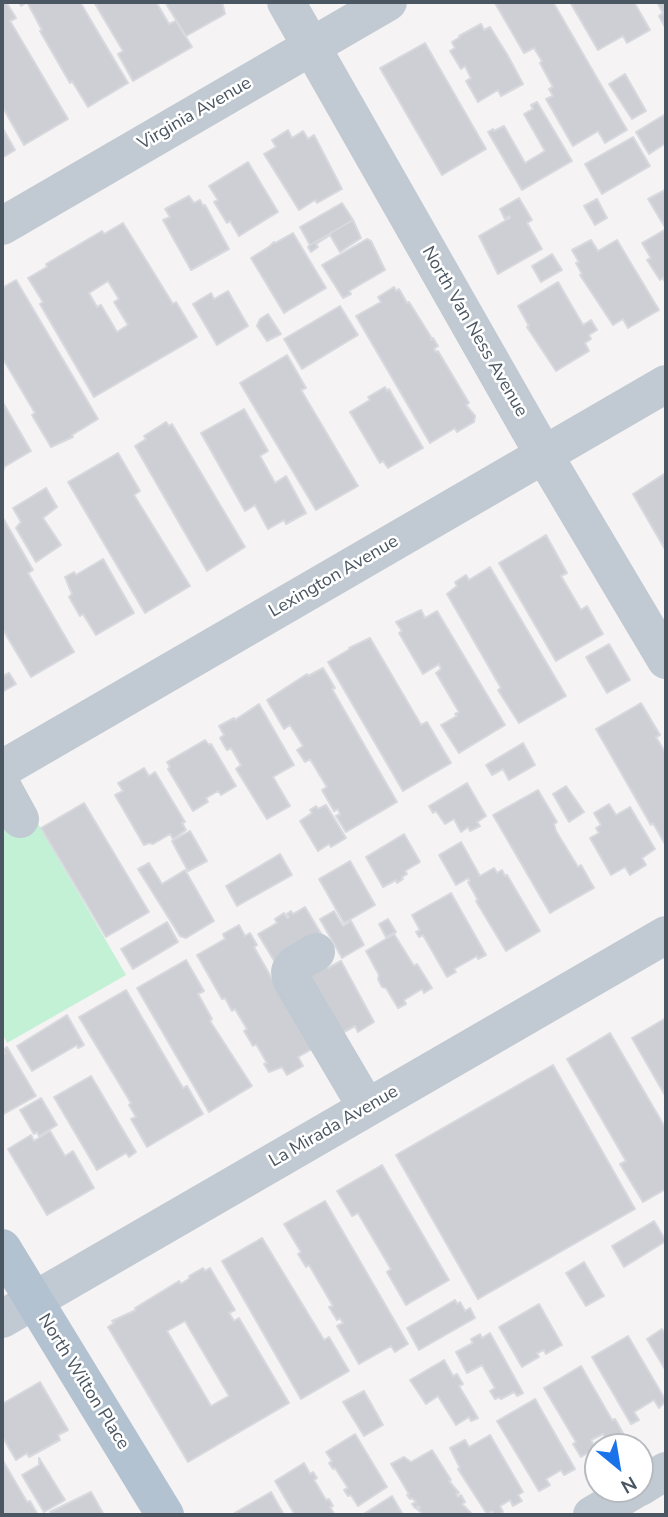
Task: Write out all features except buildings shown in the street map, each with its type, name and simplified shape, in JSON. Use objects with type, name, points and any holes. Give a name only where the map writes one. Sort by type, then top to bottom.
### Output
[{"type":"main road","name":"North Wilton Place","points":[[2,1248],[17,1310],[165,1515]]},
{"type":"street","name":"North Van Ness Avenue","points":[[286,2],[544,455],[666,660]]},
{"type":"street","name":"Virginia Avenue","points":[[2,226],[388,2]]},
{"type":"street","name":"Lexington Avenue","points":[[2,769],[666,384]]},
{"type":"street","points":[[2,786],[20,820]]},
{"type":"street","name":"La Mirada Avenue","points":[[17,1310],[666,935]]},
{"type":"street","points":[[316,952],[294,965],[290,971],[291,979],[367,1108]]},
{"type":"street","points":[[592,1515],[612,1503]]},
{"type":"green space","points":[[27,805],[126,975],[7,1043],[2,1033],[2,819]]}]
